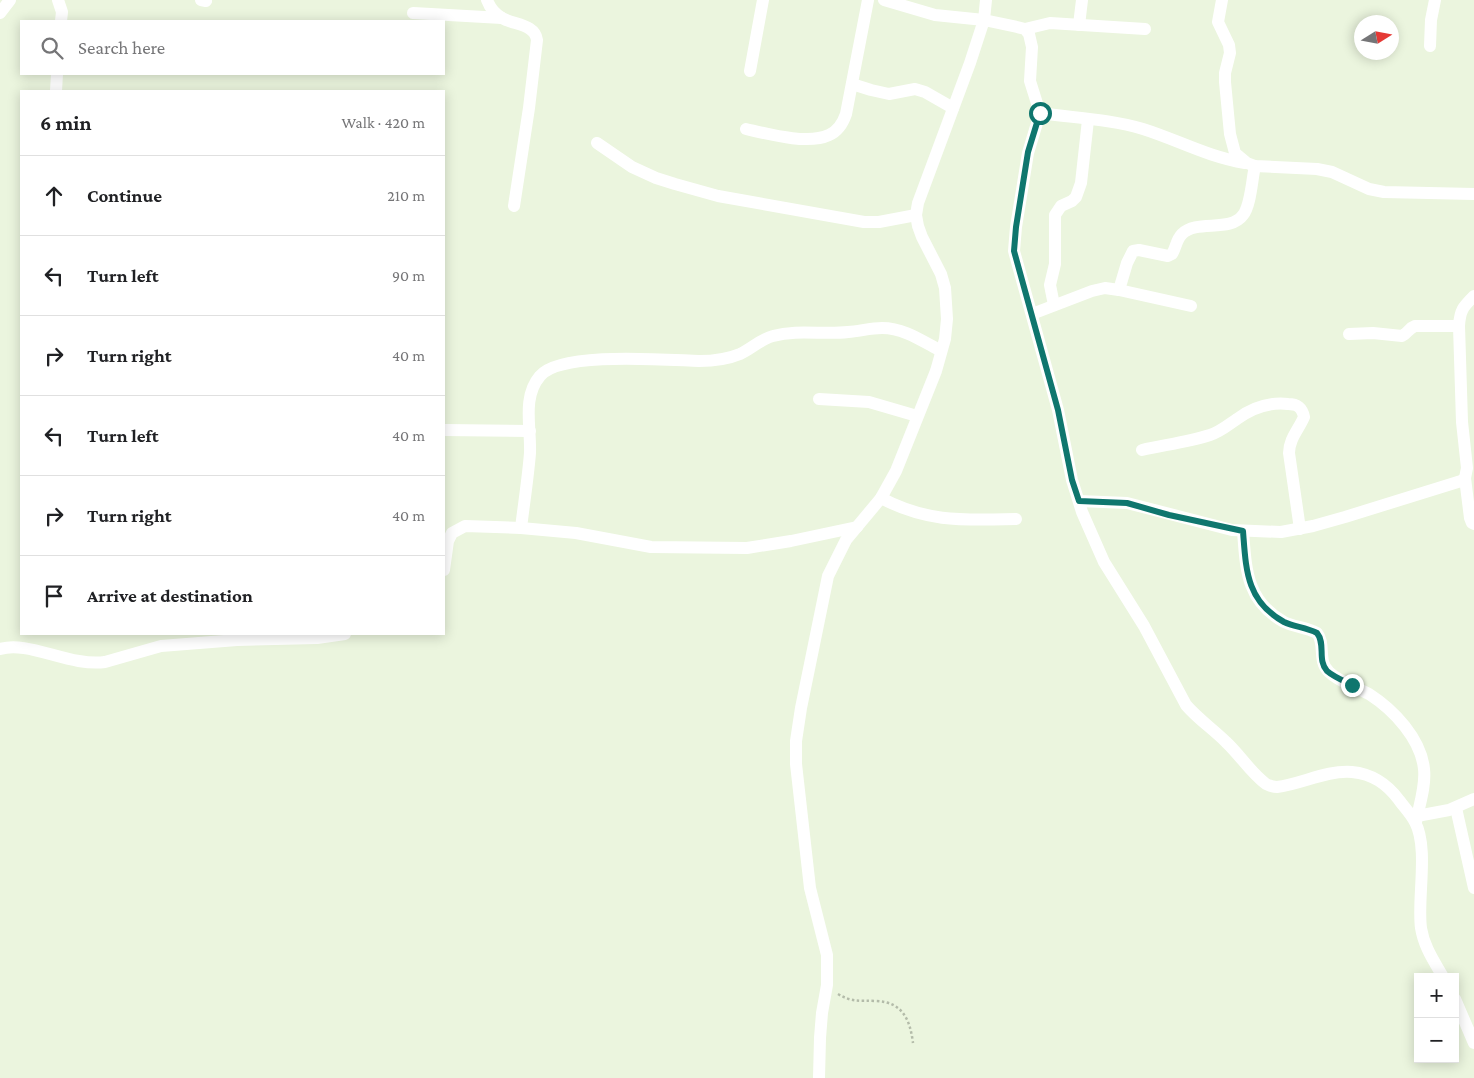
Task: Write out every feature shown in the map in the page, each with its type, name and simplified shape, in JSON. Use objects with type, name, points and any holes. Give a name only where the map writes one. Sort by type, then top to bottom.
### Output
[{"type":"street","points":[[0,13],[10,0]]},
{"type":"street","points":[[58,0],[62,12],[61,20]]},
{"type":"street","points":[[487,0],[490,8],[502,18]]},
{"type":"street","points":[[750,71],[763,0]]},
{"type":"street","points":[[746,129],[798,138],[828,136],[836,130],[846,114],[868,0]]},
{"type":"street","points":[[884,0],[935,15],[989,21],[1021,28],[1050,23],[1145,29]]},
{"type":"street","points":[[819,1078],[822,1013],[828,985],[827,955],[810,888],[796,764],[796,741],[801,708],[828,576],[846,540],[881,498],[896,472],[936,371],[947,319],[945,288],[941,274],[922,237],[916,215],[924,185],[970,63],[989,21],[986,0]]},
{"type":"street","points":[[1079,25],[1082,0]]},
{"type":"street","points":[[1222,0],[1218,22],[1229,45],[1230,53],[1225,73],[1230,134],[1235,153],[1250,164]]},
{"type":"street","points":[[1430,46],[1431,20],[1435,0]]},
{"type":"street","points":[[413,13],[502,18],[535,32],[537,40],[529,108],[514,206]]},
{"type":"street","points":[[1021,28],[1029,34],[1031,40],[1030,81],[1040,113],[1028,152],[1014,241],[1015,258],[1058,410],[1072,480],[1104,562],[1144,626],[1186,704],[1196,716],[1230,745],[1268,786],[1277,787],[1334,772],[1361,773],[1384,783],[1416,819]]},
{"type":"street","points":[[56,90],[57,75]]},
{"type":"street","points":[[852,84],[889,94],[915,89],[953,108]]},
{"type":"street","points":[[1040,113],[1126,125],[1221,159],[1250,164],[1318,169],[1332,172],[1369,189],[1384,192],[1474,194]]},
{"type":"street","points":[[1054,305],[1050,285],[1055,264],[1055,215],[1060,206],[1072,201],[1078,192],[1081,182],[1088,120]]},
{"type":"street","points":[[597,143],[632,166],[656,178],[718,196],[864,222],[879,222],[916,215]]},
{"type":"street","points":[[1119,290],[1127,263],[1133,251],[1139,250],[1163,256],[1172,254],[1178,238],[1188,229],[1231,222],[1243,215],[1248,203],[1250,164]]},
{"type":"street","points":[[1032,314],[1092,291],[1105,288],[1191,306]]},
{"type":"street","points":[[1474,296],[1460,312],[1459,326],[1462,422],[1467,468],[1465,478],[1470,518],[1474,524]]},
{"type":"street","points":[[1349,334],[1374,333],[1402,336],[1415,326],[1459,326]]},
{"type":"street","points":[[521,528],[530,452],[529,414],[532,388],[541,374],[553,368],[566,364],[601,359],[717,360],[741,354],[763,340],[781,334],[796,332],[849,332],[882,328],[904,331],[941,351]]},
{"type":"street","points":[[819,399],[875,403],[917,416]]},
{"type":"street","points":[[1142,450],[1210,435],[1260,407],[1283,403],[1298,405],[1304,417],[1289,446],[1289,453],[1300,529]]},
{"type":"street","points":[[445,430],[530,431]]},
{"type":"street","points":[[1079,501],[1127,503],[1169,515],[1243,531],[1281,532],[1300,529],[1455,484],[1465,478]]},
{"type":"street","points":[[881,498],[898,507],[942,519],[1016,519]]},
{"type":"street","points":[[445,563],[448,541],[452,533],[465,526],[521,528],[576,533],[651,547],[747,548],[857,527]]},
{"type":"street","points":[[1243,531],[1248,579],[1259,601],[1266,610],[1283,622],[1317,633],[1321,641],[1323,662],[1328,671],[1381,702],[1398,718],[1420,751],[1424,770],[1416,819],[1422,866],[1421,928],[1427,950],[1441,973]]},
{"type":"street","points":[[0,649],[13,647],[28,649],[84,663],[95,663],[161,646],[228,641],[317,638],[338,635]]},
{"type":"street","points":[[1416,819],[1456,808],[1474,799]]},
{"type":"street","points":[[1456,808],[1474,888]]},
{"type":"street","points":[[1459,1008],[1474,1043]]},
{"type":"path","points":[[828,985],[848,999],[885,1002],[896,1007],[906,1015],[913,1043]]},
{"type":"route","points":[[1040,113],[1028,152],[1014,251],[1058,410],[1072,480],[1079,501],[1127,503],[1169,515],[1243,531],[1248,579],[1259,601],[1266,610],[1283,622],[1317,633],[1321,641],[1324,667],[1333,675],[1352,685]]}]
